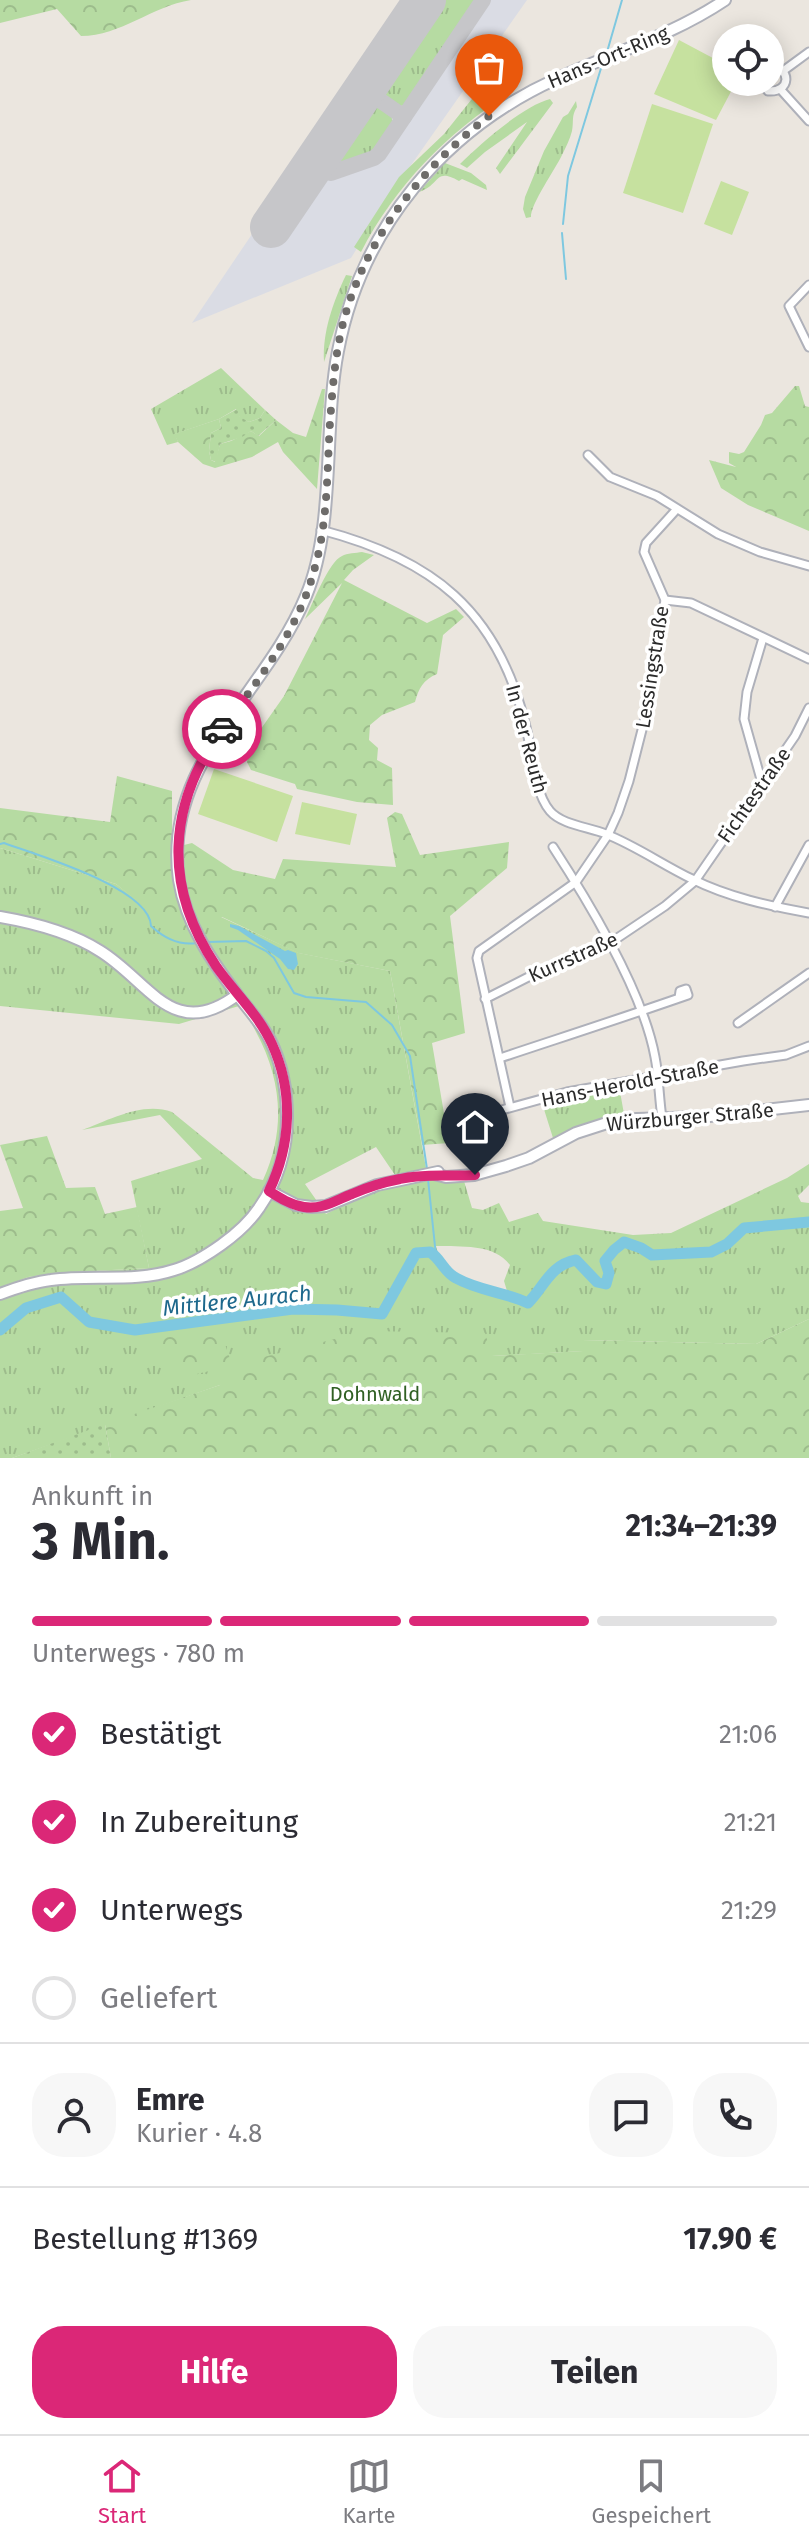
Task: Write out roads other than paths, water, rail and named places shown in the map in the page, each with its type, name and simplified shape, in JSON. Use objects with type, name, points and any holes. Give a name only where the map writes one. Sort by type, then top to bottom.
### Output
[{"type":"main road","name":"Hans-Ort-Ring","points":[[0,1294],[50,1280],[138,1277],[176,1270],[198,1260],[231,1238],[253,1217],[269,1191],[286,1147],[287,1099],[272,1043],[215,964],[191,922],[183,898],[177,856],[178,834],[198,767],[258,680],[307,595],[316,565],[321,530],[336,358],[349,303],[376,244],[412,188],[461,138],[489,116],[555,79],[663,34],[725,0]]},
{"type":"main road","points":[[0,917],[46,927],[85,942],[111,958],[152,996],[186,1013],[214,1009],[237,995]]},
{"type":"main road","name":"Würzburger Straße","points":[[269,1191],[296,1205],[326,1206],[377,1185],[438,1172],[483,1171],[517,1163],[596,1126],[627,1120],[716,1116],[809,1105]]},
{"type":"street","points":[[784,70],[809,52]]},
{"type":"street","points":[[784,93],[809,121]]},
{"type":"street","points":[[809,285],[789,306],[809,347]]},
{"type":"street","points":[[588,455],[610,477],[657,496],[718,534],[760,552],[809,566]]},
{"type":"street","name":"Lessingstraße","points":[[576,882],[608,835],[624,798],[637,753],[665,600],[644,552],[646,543],[676,510]]},
{"type":"street","name":"In der Reuth","points":[[321,530],[357,539],[412,565],[459,599],[488,632],[518,693],[540,792],[549,810],[557,817],[608,835]]},
{"type":"street","points":[[665,600],[691,603],[809,659]]},
{"type":"street","points":[[762,783],[744,719],[747,692],[763,638]]},
{"type":"street","name":"Fichtestraße","points":[[695,881],[795,736],[809,708]]},
{"type":"street","points":[[608,835],[695,881],[775,907],[809,913]]},
{"type":"street","points":[[775,907],[809,845]]},
{"type":"street","points":[[553,847],[610,943],[642,1011],[655,1056],[662,1118]]},
{"type":"street","name":"Kurrstraße","points":[[485,999],[548,967],[610,943],[665,906],[695,881]]},
{"type":"street","points":[[510,1107],[477,966],[479,951],[576,882]]},
{"type":"street","points":[[738,1023],[809,973]]},
{"type":"street","points":[[500,1058],[679,998]]},
{"type":"street","name":"Hans-Herold-Straße","points":[[457,1113],[462,1121],[601,1085],[786,1055],[809,1046]]},
{"type":"water","points":[[230,924],[285,951],[296,953],[298,964],[294,970],[288,969],[280,959],[230,927]]},
{"type":"waterway","points":[[607,52],[622,0]]},
{"type":"waterway","points":[[563,224],[568,176],[602,65]]},
{"type":"waterway","points":[[562,233],[566,279]]},
{"type":"waterway","points":[[0,844],[65,865],[113,886],[146,912],[151,926],[161,934],[178,942],[197,943]]},
{"type":"waterway","points":[[207,942],[246,941],[274,958],[294,993],[306,997],[366,1002],[392,1025],[410,1056],[427,1169]]},
{"type":"waterway","points":[[428,1179],[436,1256]]},
{"type":"waterway","name":"Mittlere Aurach","points":[[0,1330],[26,1308],[61,1297],[89,1322],[135,1330],[293,1309],[382,1314],[416,1253],[430,1252],[456,1278],[528,1303],[554,1272],[576,1260],[597,1282],[606,1284],[609,1273],[605,1261],[624,1242],[652,1255],[711,1252],[727,1244],[744,1228],[809,1222]]},
{"type":"park label","name":"Dohnwald","points":[[375,1394]]}]
